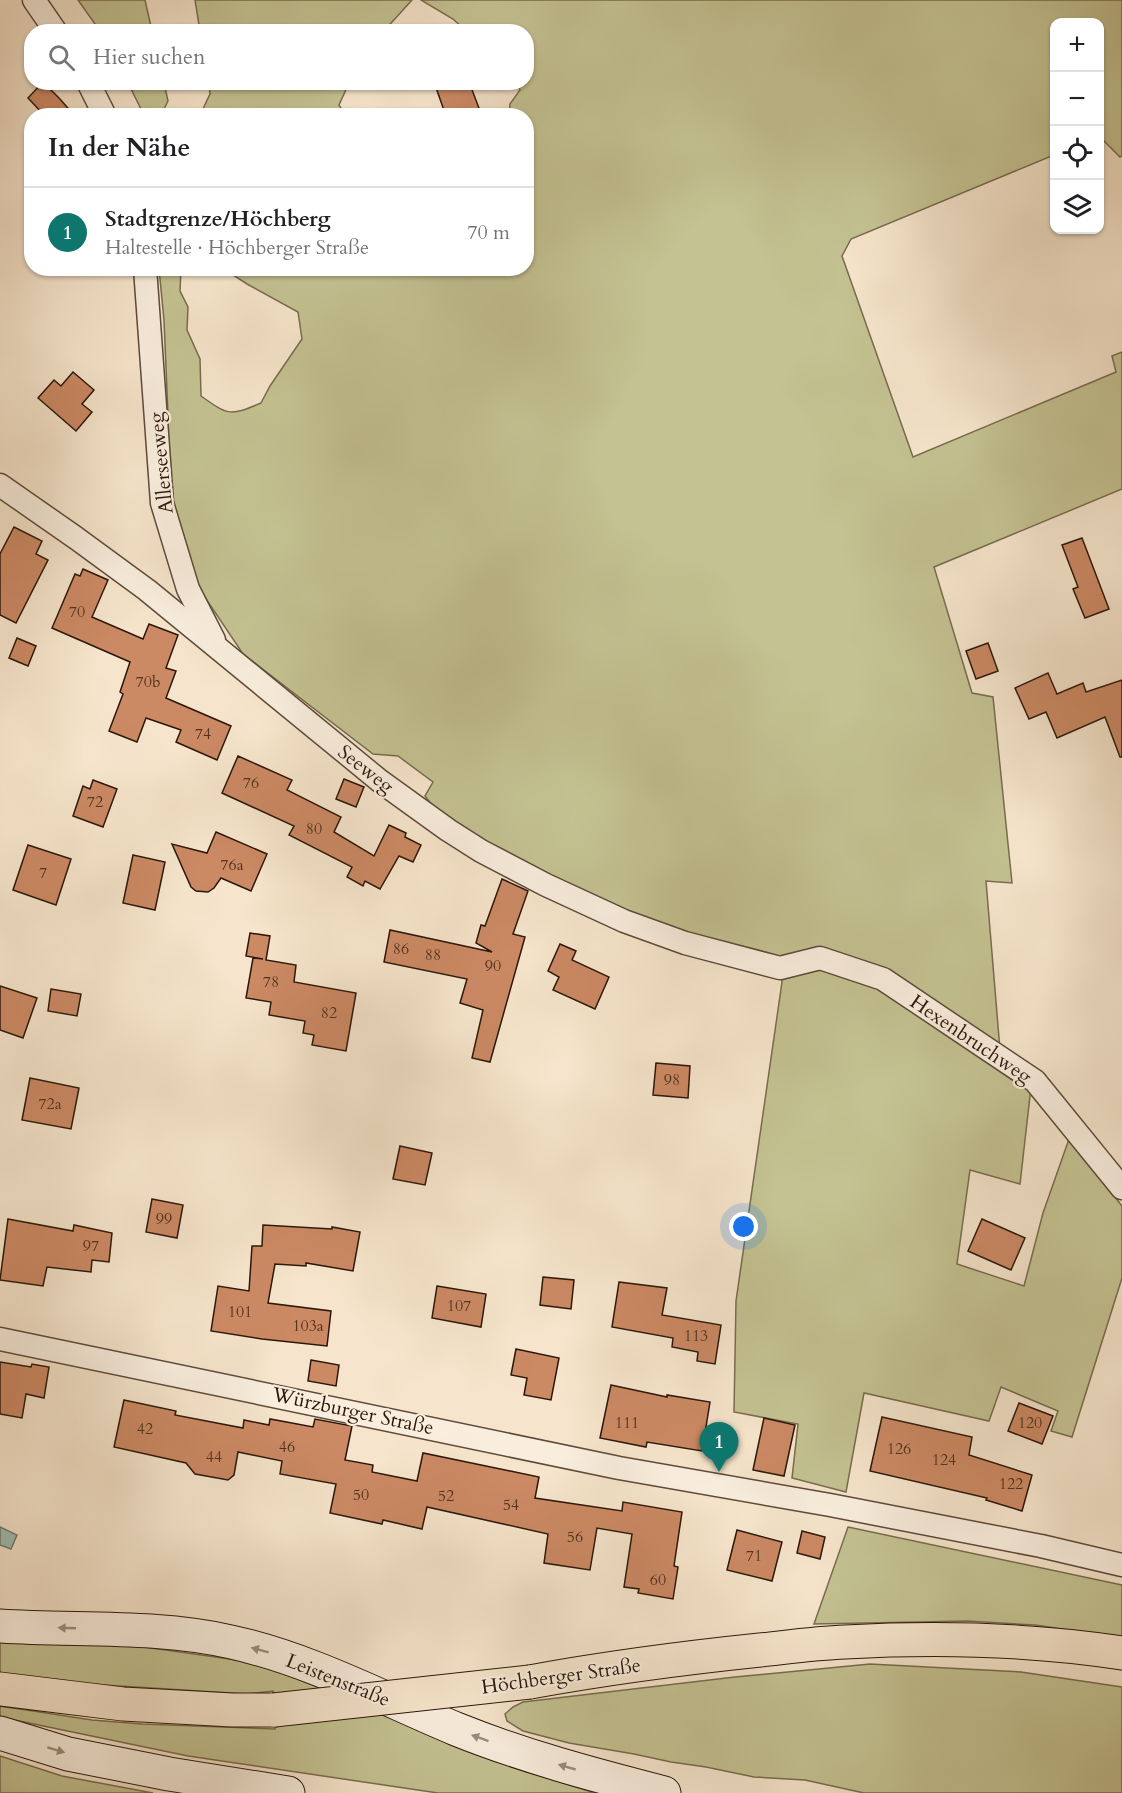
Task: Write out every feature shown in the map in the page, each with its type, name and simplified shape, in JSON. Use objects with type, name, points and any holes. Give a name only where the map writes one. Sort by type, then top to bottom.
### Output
[{"type":"main road","name":"Leistenstraße","points":[[0,1626],[152,1631],[230,1642],[286,1657],[458,1730],[535,1758],[664,1793]]},
{"type":"main road","name":"Höchberger Straße","points":[[0,1689],[123,1704],[221,1710],[274,1710],[530,1682],[611,1668],[844,1642],[955,1639],[1084,1647],[1122,1653]]},
{"type":"main road","points":[[0,1733],[68,1754],[169,1774],[288,1793]]},
{"type":"street","points":[[34,0],[51,24]]},
{"type":"street","points":[[92,90],[101,108]]},
{"type":"street","name":"Allerseeweg","points":[[146,276],[162,503],[188,589],[218,647]]},
{"type":"street","name":"Seeweg","points":[[3,495],[147,590],[380,781],[431,819],[481,851],[546,885],[624,921],[685,943],[780,968]]},
{"type":"street","name":"Hexenbruchweg","points":[[780,968],[820,958],[883,979],[1035,1081],[1122,1188]]},
{"type":"street","name":"Würzburger Straße","points":[[0,1339],[619,1468],[912,1521],[1041,1546],[1122,1565]]},
{"type":"shaded area","points":[[78,0],[145,0],[150,24],[95,24]]},
{"type":"shaded area","points":[[195,0],[412,0],[390,24],[199,24]]},
{"type":"shaded area","points":[[421,0],[1122,0],[1122,156],[1120,157],[1104,141],[1104,18],[1050,18],[1050,157],[851,239],[842,256],[913,457],[1116,372],[1112,356],[1122,352],[1122,489],[934,567],[972,693],[993,697],[1012,883],[986,881],[1001,1062],[1031,1087],[1020,1184],[970,1170],[957,1264],[1024,1286],[1043,1213],[1069,1139],[1122,1206],[1122,1278],[1072,1437],[1051,1431],[1058,1411],[1001,1387],[989,1421],[864,1393],[846,1492],[792,1478],[798,1424],[734,1412],[736,1301],[782,982],[781,962],[691,939],[543,877],[444,820],[425,796],[433,782],[398,756],[373,754],[243,654],[198,587],[170,508],[164,320],[160,276],[181,276],[180,291],[188,307],[187,330],[200,359],[201,396],[224,410],[236,412],[261,403],[302,339],[298,312],[235,276],[534,276],[534,108],[510,108],[520,90],[534,90],[534,24],[458,24]]},
{"type":"shaded area","points":[[132,90],[166,90],[168,101],[164,108],[140,108]]},
{"type":"shaded area","points":[[210,90],[346,90],[339,105],[341,108],[203,108]]},
{"type":"shaded area","points":[[0,1527],[17,1535],[11,1549],[0,1545]]},
{"type":"shaded area","points":[[848,1527],[1122,1585],[1122,1638],[1035,1625],[967,1621],[814,1624]]},
{"type":"shaded area","points":[[0,1639],[137,1646],[251,1662],[535,1774],[595,1793],[438,1793],[188,1756],[5,1718],[0,1716],[0,1706],[92,1720],[275,1729],[273,1691],[247,1694],[0,1677]]},
{"type":"shaded area","points":[[870,1664],[1021,1672],[1122,1687],[1122,1793],[864,1793],[805,1780],[754,1777],[569,1743],[523,1731],[507,1721],[505,1714],[523,1702]]},
{"type":"shaded area","points":[[0,1756],[62,1776],[153,1793],[0,1793]]},
{"type":"building","points":[[36,90],[51,90],[68,108],[37,108],[28,98]]},
{"type":"building","points":[[437,90],[472,90],[479,108],[443,108]]},
{"type":"building","points":[[73,372],[94,390],[82,404],[92,412],[76,431],[38,398],[54,380],[61,386]]},
{"type":"building","points":[[14,527],[42,541],[36,554],[48,560],[16,623],[0,615],[0,554]]},
{"type":"building","points":[[1082,538],[1109,609],[1085,618],[1073,589],[1078,587],[1062,545]]},
{"type":"building","points":[[83,569],[108,580],[92,617],[143,639],[149,624],[178,635],[166,668],[176,671],[166,698],[231,726],[217,760],[176,742],[181,730],[146,718],[137,742],[109,731],[123,694],[120,692],[130,662],[52,628],[75,574],[80,576]]},
{"type":"building","points":[[17,638],[36,646],[28,666],[9,658]]},
{"type":"building","points":[[988,643],[998,671],[976,679],[966,651]]},
{"type":"building","points":[[1048,673],[1057,694],[1083,683],[1086,692],[1122,680],[1122,757],[1120,757],[1105,717],[1057,738],[1046,712],[1029,719],[1015,688]]},
{"type":"building","points":[[238,756],[292,780],[287,790],[341,817],[334,832],[374,856],[389,825],[406,833],[405,837],[421,845],[413,862],[399,856],[380,889],[365,881],[363,886],[347,877],[352,867],[289,835],[294,826],[222,793]]},
{"type":"building","points":[[344,779],[364,787],[356,807],[336,799]]},
{"type":"building","points":[[93,780],[117,789],[103,827],[73,816],[83,786],[90,789]]},
{"type":"building","points":[[216,832],[267,854],[251,891],[221,878],[208,892],[196,891],[191,887],[172,844],[207,853]]},
{"type":"building","points":[[28,845],[71,859],[56,905],[13,890]]},
{"type":"building","points":[[133,855],[165,862],[155,910],[123,903]]},
{"type":"building","points":[[502,879],[528,891],[513,934],[525,937],[490,1062],[472,1058],[483,1010],[460,1003],[467,979],[384,962],[390,930],[492,952],[476,943],[481,925],[485,926]]},
{"type":"building","points":[[250,933],[270,936],[266,960],[296,965],[294,982],[356,993],[346,1051],[312,1045],[314,1035],[303,1033],[305,1021],[269,1015],[271,1002],[246,998],[253,958],[263,959],[246,956]]},
{"type":"building","points":[[560,944],[576,951],[572,960],[609,977],[595,1009],[553,990],[559,977],[548,971]]},
{"type":"building","points":[[0,986],[37,998],[23,1038],[0,1030]]},
{"type":"building","points":[[51,989],[81,994],[77,1016],[48,1011]]},
{"type":"building","points":[[656,1063],[690,1066],[688,1098],[653,1095]]},
{"type":"building","points":[[30,1078],[79,1088],[71,1129],[22,1120]]},
{"type":"building","points":[[400,1146],[432,1153],[425,1185],[393,1179]]},
{"type":"building","points":[[152,1199],[183,1205],[177,1238],[146,1232]]},
{"type":"building","points":[[8,1219],[73,1231],[74,1225],[112,1233],[109,1262],[92,1260],[91,1272],[47,1267],[43,1286],[0,1280]]},
{"type":"building","points":[[982,1219],[1025,1238],[1011,1270],[968,1251]]},
{"type":"building","points":[[263,1225],[332,1229],[332,1227],[360,1232],[353,1271],[306,1263],[306,1266],[275,1264],[268,1303],[331,1311],[327,1346],[211,1331],[218,1286],[249,1291],[252,1246],[262,1246]]},
{"type":"building","points":[[543,1277],[574,1280],[571,1309],[540,1305]]},
{"type":"building","points":[[619,1282],[667,1288],[662,1315],[721,1325],[715,1364],[697,1361],[698,1352],[672,1347],[673,1338],[612,1327]]},
{"type":"building","points":[[437,1286],[486,1294],[481,1327],[432,1318]]},
{"type":"building","points":[[516,1349],[559,1358],[551,1400],[524,1395],[527,1378],[511,1375]]},
{"type":"building","points":[[311,1360],[339,1365],[336,1386],[308,1381]]},
{"type":"building","points":[[0,1362],[31,1367],[32,1364],[49,1367],[44,1398],[26,1394],[22,1418],[0,1414]]},
{"type":"building","points":[[611,1385],[667,1397],[667,1395],[710,1402],[702,1451],[647,1442],[646,1447],[600,1438]]},
{"type":"building","points":[[124,1400],[176,1411],[175,1415],[243,1428],[244,1420],[269,1425],[270,1419],[313,1427],[315,1419],[352,1426],[345,1460],[373,1465],[372,1472],[417,1481],[423,1453],[539,1477],[535,1498],[622,1511],[623,1502],[682,1512],[674,1566],[678,1567],[673,1599],[638,1593],[639,1589],[624,1587],[632,1534],[597,1528],[590,1570],[544,1563],[548,1534],[427,1507],[422,1529],[383,1520],[382,1524],[330,1513],[336,1484],[280,1474],[282,1461],[238,1452],[234,1475],[228,1480],[195,1474],[186,1463],[114,1447]]},
{"type":"building","points":[[1019,1403],[1053,1416],[1042,1444],[1008,1431]]},
{"type":"building","points":[[882,1417],[972,1437],[969,1455],[1032,1475],[1022,1511],[986,1500],[987,1498],[870,1471]]},
{"type":"building","points":[[764,1418],[795,1425],[784,1476],[753,1470]]},
{"type":"building","points":[[737,1530],[782,1542],[772,1581],[727,1570]]},
{"type":"building","points":[[802,1531],[825,1537],[820,1559],[797,1553]]},
{"type":"place","name":"Stadtgrenze/Höchberg","points":[[719,1472]]}]
